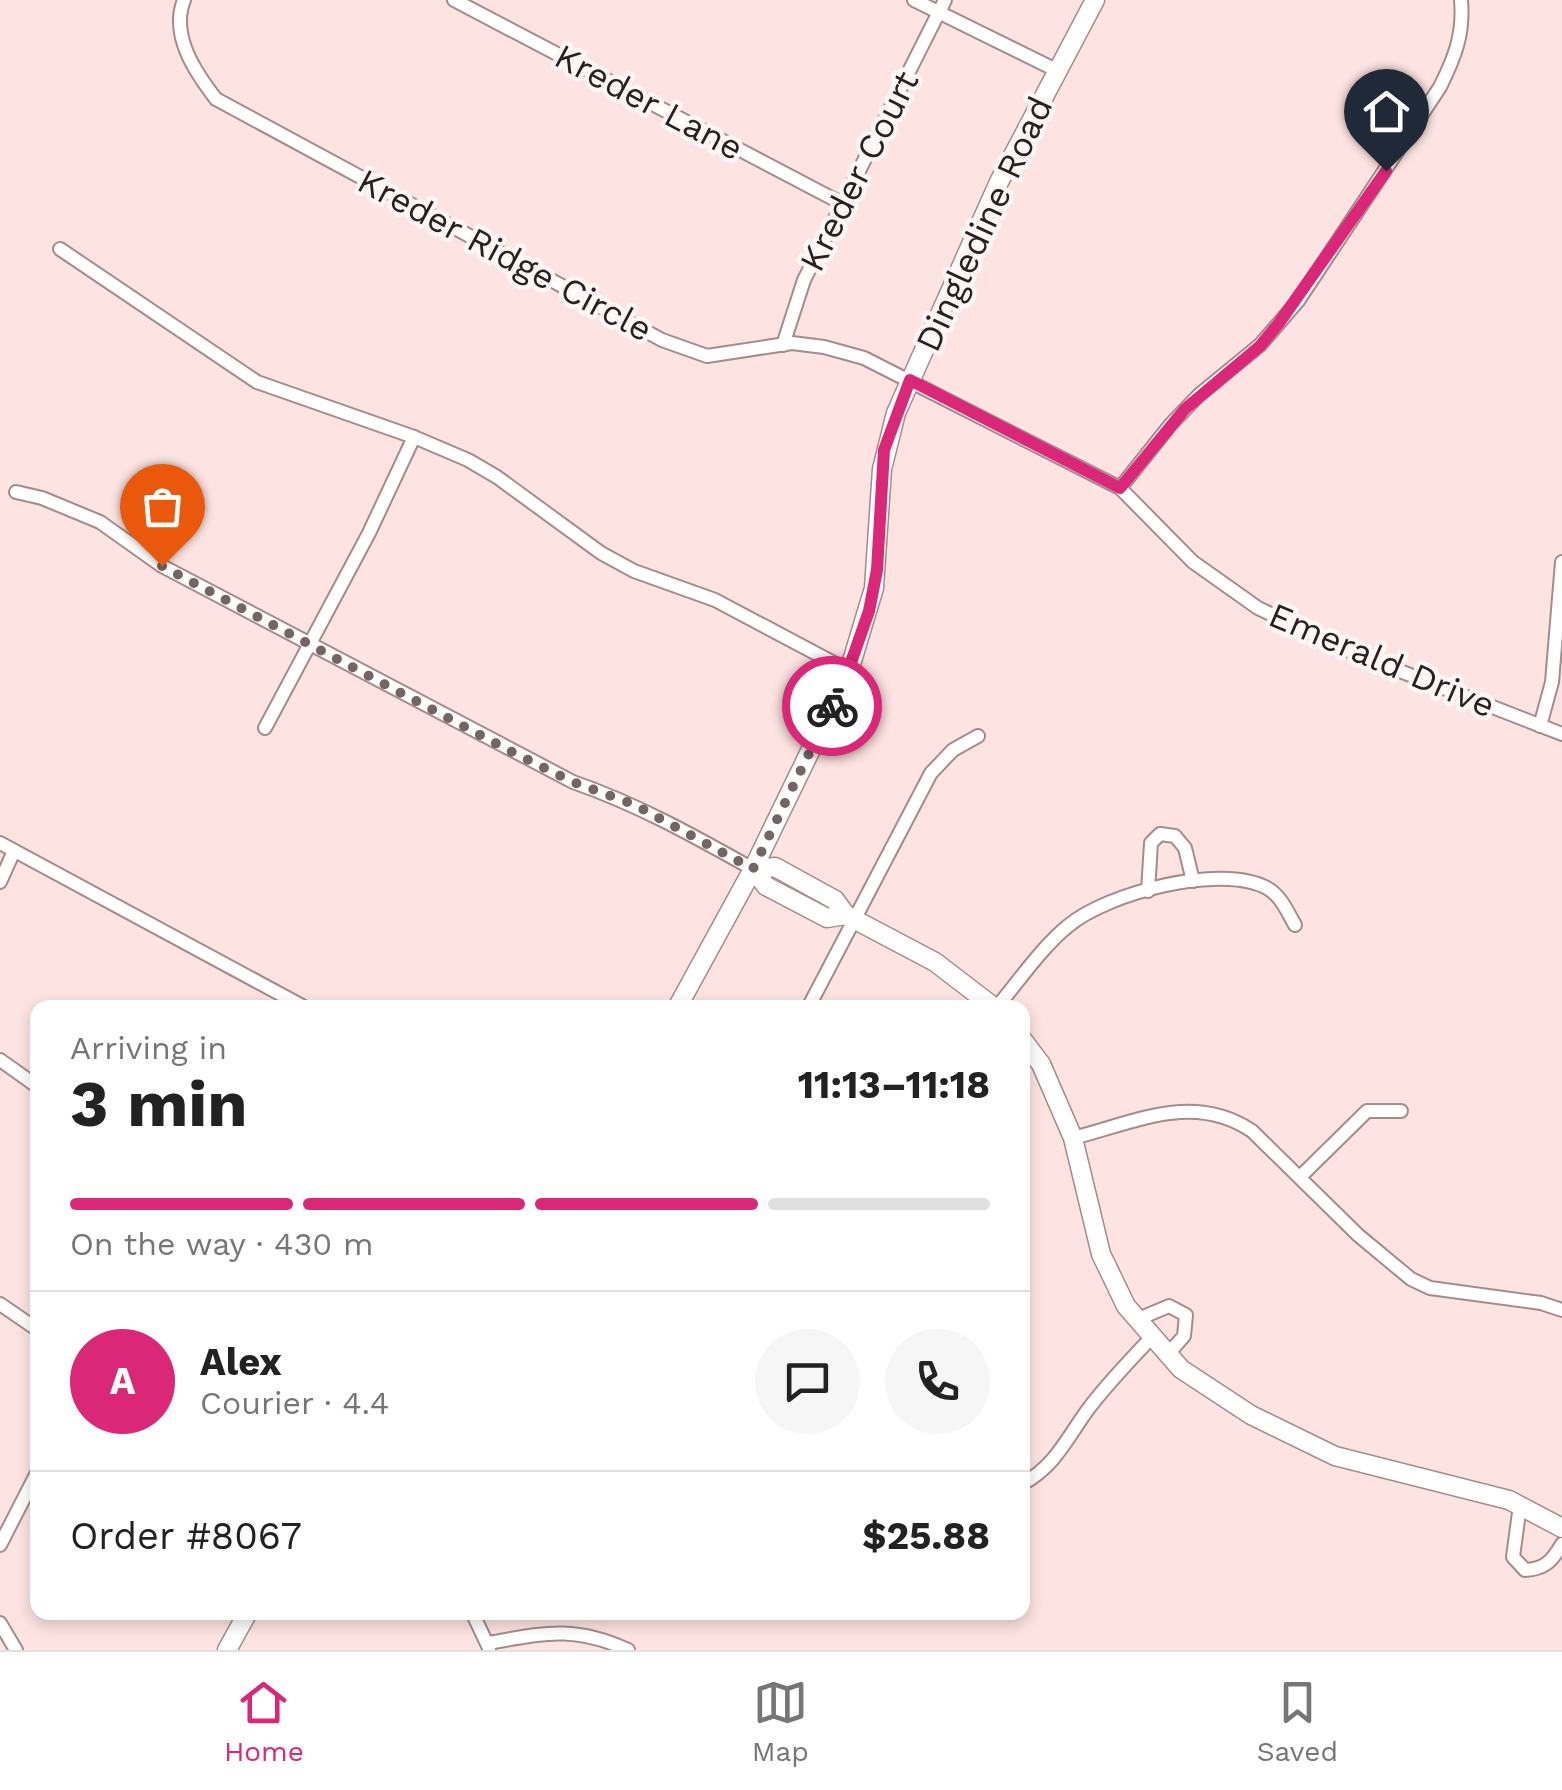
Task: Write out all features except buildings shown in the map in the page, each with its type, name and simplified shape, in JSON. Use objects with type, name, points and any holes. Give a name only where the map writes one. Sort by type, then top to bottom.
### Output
[{"type":"street","name":"Kreder Ridge Circle","points":[[184,0],[180,7],[182,43],[199,77],[216,99],[662,340],[707,356],[783,345],[824,346],[864,358],[910,380]]},
{"type":"street","name":"Kreder Lane","points":[[454,0],[843,204]]},
{"type":"street","points":[[914,0],[942,7],[1058,72]]},
{"type":"street","name":"Dingledine Road","points":[[680,1000],[753,869],[848,671],[869,611],[877,570],[884,450],[910,380],[999,182],[1096,0]]},
{"type":"street","points":[[1120,488],[1180,414],[1260,346],[1298,301],[1440,88],[1456,56],[1463,25],[1461,0]]},
{"type":"street","name":"Kreder Court","points":[[783,345],[804,280],[942,7]]},
{"type":"street","points":[[60,249],[257,382],[414,437],[497,477],[587,544],[634,571],[715,600],[848,671]]},
{"type":"street","name":"Emerald Drive","points":[[910,380],[1120,488],[1192,562],[1258,608],[1356,654],[1562,734]]},
{"type":"street","points":[[265,728],[369,533],[414,437]]},
{"type":"street","points":[[16,492],[42,498],[100,522],[162,566],[308,645],[573,782],[664,819],[753,869],[766,886],[828,918],[850,917],[934,962],[985,1000]]},
{"type":"street","points":[[1540,726],[1552,682],[1562,562]]},
{"type":"street","points":[[812,1000],[850,917],[931,772],[952,750],[978,736]]},
{"type":"street","points":[[1148,891],[1151,843],[1160,834],[1175,836],[1184,848],[1193,881]]},
{"type":"street","points":[[0,843],[291,1000]]},
{"type":"street","points":[[0,882],[14,851]]},
{"type":"street","points":[[1003,1000],[1065,928],[1106,904],[1148,891],[1213,877],[1252,881],[1279,897],[1295,925]]},
{"type":"street","points":[[1030,1050],[1041,1064],[1073,1138],[1102,1254],[1126,1306],[1181,1369],[1252,1416],[1335,1456],[1509,1500],[1562,1528]]},
{"type":"street","points":[[0,1060],[30,1081]]},
{"type":"street","points":[[1073,1138],[1180,1110],[1208,1111],[1234,1119],[1252,1131],[1358,1235],[1410,1279],[1430,1288],[1541,1303],[1562,1310]]},
{"type":"street","points":[[1300,1176],[1367,1111],[1401,1111]]},
{"type":"street","points":[[0,1304],[30,1325]]},
{"type":"street","points":[[1136,1320],[1169,1306],[1186,1315],[1184,1336],[1168,1354]]},
{"type":"street","points":[[1030,1478],[1054,1460],[1087,1411],[1152,1337]]},
{"type":"street","points":[[0,1545],[30,1487]]},
{"type":"street","points":[[1520,1506],[1513,1557],[1526,1570],[1539,1570],[1551,1562],[1562,1544]]},
{"type":"street","points":[[228,1650],[244,1620]]},
{"type":"street","points":[[476,1620],[489,1646],[573,1631],[628,1650]]},
{"type":"street","points":[[0,1623],[16,1650]]},
{"type":"way so far","points":[[162,566],[514,753],[664,819],[753,869],[832,706]]},
{"type":"route","points":[[832,706],[869,611],[877,570],[884,450],[910,380],[1120,488],[1185,409],[1260,346],[1298,301],[1386,171]]}]
